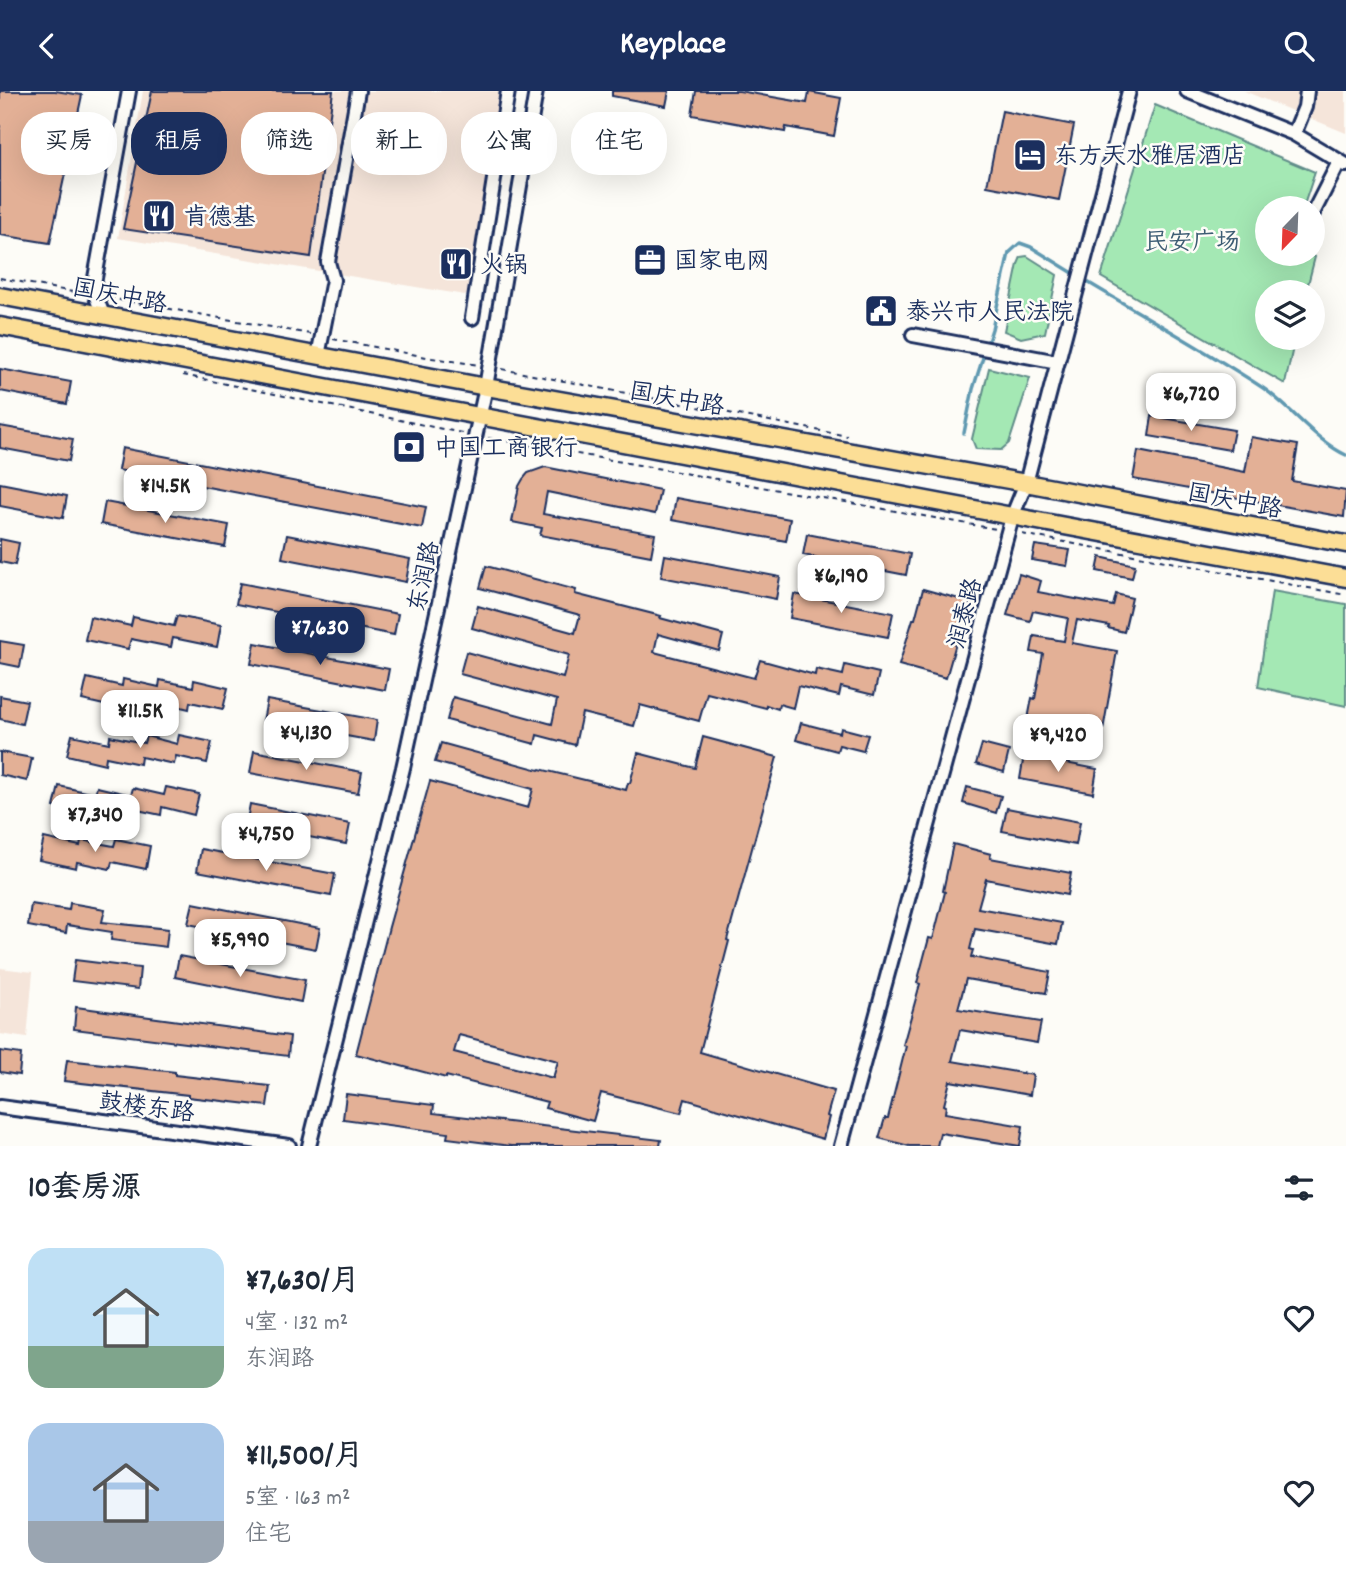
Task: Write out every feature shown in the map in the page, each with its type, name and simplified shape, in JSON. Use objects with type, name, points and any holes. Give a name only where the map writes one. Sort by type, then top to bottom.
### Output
[{"type":"main road","name":"国庆中路","points":[[0,296],[1346,544]]},
{"type":"main road","points":[[0,326],[480,415],[1010,524],[1346,578]]},
{"type":"street","points":[[103,316],[93,289],[130,91]]},
{"type":"street","points":[[318,356],[333,280],[328,262],[358,91]]},
{"type":"street","points":[[472,318],[508,91]]},
{"type":"street","name":"东润路","points":[[309,1146],[403,768],[480,415],[536,91]]},
{"type":"street","name":"润泰路","points":[[841,1146],[1010,524],[1026,483],[1129,91]]},
{"type":"street","points":[[1187,91],[1294,134],[1342,163],[1323,196]]},
{"type":"street","points":[[1294,134],[1305,107],[1307,91]]},
{"type":"street","points":[[913,335],[1058,362]]},
{"type":"street","name":"鼓楼东路","points":[[0,1107],[289,1146]]},
{"type":"path","points":[[0,278],[490,367],[854,437]]},
{"type":"path","points":[[177,374],[475,435],[1010,524],[1346,595]]},
{"type":"shaded area","points":[[143,91],[514,91],[511,112],[461,112],[461,175],[501,175],[483,298],[118,238],[131,162],[131,175],[227,175],[227,112],[139,112]]},
{"type":"shaded area","points":[[1244,91],[1346,91],[1346,133]]},
{"type":"shaded area","points":[[0,968],[33,972],[27,1038],[0,1034]]},
{"type":"green space","name":"民安广场","points":[[1155,105],[1315,172],[1307,196],[1255,196],[1255,266],[1313,266],[1309,280],[1255,280],[1255,350],[1292,350],[1285,384],[1101,277]]},
{"type":"green space","points":[[1027,256],[1057,275],[1045,333],[1021,338],[1004,331],[1018,264],[1021,257]]},
{"type":"green space","points":[[989,368],[1030,378],[1009,443],[1001,450],[976,449],[972,439]]},
{"type":"green space","points":[[1272,591],[1346,604],[1346,706],[1258,687]]},
{"type":"building","points":[[0,91],[55,91],[82,95],[78,112],[21,112],[21,175],[65,175],[50,243],[0,235]]},
{"type":"building","points":[[152,91],[333,91],[330,112],[241,112],[241,175],[322,175],[311,257],[123,229],[134,175],[227,175],[227,112],[148,112]]},
{"type":"building","points":[[612,91],[669,91],[666,106],[612,96]]},
{"type":"building","points":[[696,91],[739,91],[807,103],[809,92],[841,98],[834,136],[786,127],[785,132],[692,115]]},
{"type":"building","name":"东方天水雅居酒店","points":[[1002,111],[1074,125],[1059,200],[987,186]]},
{"type":"building","points":[[0,369],[71,382],[67,404],[0,391]]},
{"type":"building","points":[[1158,375],[1199,382],[1196,403],[1155,396]]},
{"type":"building","points":[[1152,416],[1234,430],[1230,450],[1149,436]]},
{"type":"building","points":[[0,426],[73,439],[69,461],[0,448]]},
{"type":"building","points":[[1251,437],[1298,445],[1292,481],[1346,491],[1344,517],[1133,479],[1138,451],[1245,472]]},
{"type":"building","points":[[122,448],[426,507],[422,528],[118,470]]},
{"type":"building","points":[[545,467],[660,490],[655,514],[547,492],[543,514],[655,534],[651,556],[540,535],[542,528],[512,522],[519,486],[523,479],[528,473]]},
{"type":"building","points":[[0,483],[67,496],[63,518],[0,506]]},
{"type":"building","points":[[676,498],[790,519],[786,541],[672,520]]},
{"type":"building","points":[[105,502],[229,525],[225,547],[101,524]]},
{"type":"building","points":[[807,534],[910,554],[906,575],[803,555]]},
{"type":"building","points":[[287,535],[410,559],[406,582],[282,558]]},
{"type":"building","points":[[0,539],[19,543],[15,565],[0,562]]},
{"type":"building","points":[[1035,545],[1070,550],[1067,566],[1032,560]]},
{"type":"building","points":[[665,555],[780,577],[776,599],[661,577]]},
{"type":"building","points":[[1100,557],[1135,565],[1132,578],[1097,571]]},
{"type":"building","points":[[486,566],[576,590],[575,594],[723,635],[719,651],[658,634],[654,652],[754,678],[760,660],[815,675],[816,669],[843,675],[845,665],[879,673],[874,695],[841,687],[839,696],[798,686],[793,708],[779,704],[778,709],[707,693],[699,721],[640,705],[634,726],[582,713],[575,745],[537,735],[535,744],[447,720],[453,697],[552,724],[557,700],[460,674],[466,652],[563,678],[569,655],[472,628],[478,606],[575,633],[580,615],[480,588]]},
{"type":"building","points":[[1019,574],[1041,581],[1038,592],[1113,606],[1116,594],[1132,598],[1124,632],[1108,628],[1109,626],[1077,620],[1072,643],[1117,651],[1102,736],[1030,723],[1031,720],[1028,719],[1032,698],[1035,699],[1043,654],[1031,652],[1034,636],[1064,641],[1068,618],[1033,611],[1030,621],[1007,615]]},
{"type":"building","points":[[240,583],[398,614],[394,635],[236,604]]},
{"type":"building","points":[[923,589],[970,602],[946,678],[899,665]]},
{"type":"building","points":[[794,594],[893,613],[888,637],[790,618]]},
{"type":"building","points":[[177,616],[221,625],[217,647],[173,638],[171,647],[131,639],[128,649],[85,640],[90,617],[131,626],[133,617],[174,626]]},
{"type":"building","points":[[0,641],[24,645],[20,667],[0,663]]},
{"type":"building","points":[[255,643],[389,669],[385,690],[251,664]]},
{"type":"building","points":[[87,678],[122,686],[123,679],[159,687],[160,680],[193,687],[194,680],[228,688],[223,709],[190,702],[189,709],[156,701],[154,709],[119,701],[117,708],[82,700]]},
{"type":"building","points":[[0,696],[27,701],[22,724],[0,719]]},
{"type":"building","points":[[267,700],[377,720],[374,741],[263,721]]},
{"type":"building","points":[[801,723],[840,733],[841,728],[868,735],[863,751],[839,745],[837,751],[796,740]]},
{"type":"building","points":[[72,735],[109,743],[110,736],[144,743],[146,736],[177,744],[179,735],[212,742],[207,763],[176,756],[174,764],[141,757],[140,764],[106,757],[105,764],[67,755]]},
{"type":"building","points":[[703,737],[777,757],[727,940],[729,941],[700,1052],[834,1091],[823,1139],[685,1099],[681,1113],[601,1093],[593,1121],[545,1108],[547,1102],[356,1054],[430,781],[528,808],[533,789],[435,762],[441,743],[626,790],[638,753],[695,768]],"holes":[[[459,1035],[558,1061],[553,1078],[454,1052]]]},
{"type":"building","points":[[982,744],[1009,751],[1004,772],[976,764]]},
{"type":"building","points":[[254,751],[362,772],[358,793],[250,773]]},
{"type":"building","points":[[0,752],[32,758],[27,781],[0,775]]},
{"type":"building","points":[[1024,755],[1097,769],[1093,793],[1020,779]]},
{"type":"building","points":[[59,786],[95,794],[97,787],[131,795],[133,788],[164,795],[166,787],[199,794],[194,815],[162,807],[161,815],[128,808],[127,816],[93,808],[92,815],[54,807]]},
{"type":"building","points":[[967,787],[1001,796],[996,813],[963,803]]},
{"type":"building","points":[[250,804],[350,824],[346,844],[246,825]]},
{"type":"building","points":[[1007,808],[1080,822],[1076,845],[1002,831]]},
{"type":"building","points":[[44,838],[80,846],[81,840],[114,846],[116,839],[150,846],[146,869],[112,862],[110,869],[77,862],[76,868],[39,860]]},
{"type":"building","points":[[953,844],[991,854],[990,858],[1071,873],[1067,895],[986,879],[978,908],[1062,923],[1058,944],[975,929],[970,949],[973,950],[971,957],[1050,972],[1046,993],[966,979],[958,1009],[1041,1022],[1037,1043],[960,1030],[952,1061],[1033,1075],[1030,1095],[950,1081],[944,1105],[945,1113],[1023,1126],[1020,1146],[940,1133],[937,1146],[909,1146],[879,1138],[885,1118],[888,1118],[906,1046],[903,1045],[920,984],[917,983],[929,938],[933,939],[945,892],[943,891]]},
{"type":"building","points":[[201,849],[335,874],[331,896],[197,871]]},
{"type":"building","points":[[70,903],[105,909],[102,922],[168,929],[166,947],[111,940],[112,932],[67,925],[66,933],[28,926],[31,904],[69,910]]},
{"type":"building","points":[[193,903],[320,928],[316,949],[188,924]]},
{"type":"building","points":[[179,956],[305,980],[301,1002],[175,977]]},
{"type":"building","points":[[75,960],[140,968],[138,989],[72,981]]},
{"type":"building","points":[[76,1007],[290,1036],[288,1056],[74,1029]]},
{"type":"building","points":[[0,1051],[21,1054],[19,1075],[0,1072]]},
{"type":"building","points":[[67,1060],[270,1086],[267,1106],[64,1081]]},
{"type":"building","points":[[346,1094],[434,1105],[433,1113],[661,1140],[660,1146],[511,1146],[447,1138],[448,1133],[343,1119]]},
{"type":"waterway","points":[[964,433],[1009,253],[1020,243],[1078,276]]},
{"type":"waterway","points":[[1084,280],[1263,388],[1314,433],[1346,455]]},
{"type":"place","name":"东方天水雅居酒店","points":[[1030,155]]},
{"type":"place","name":"肯德基","points":[[159,216]]},
{"type":"place","name":"国家电网","points":[[650,260]]},
{"type":"place","name":"火锅","points":[[456,264]]},
{"type":"place","name":"泰兴市人民法院","points":[[881,311]]},
{"type":"place","name":"中国工商银行","points":[[409,447]]}]
